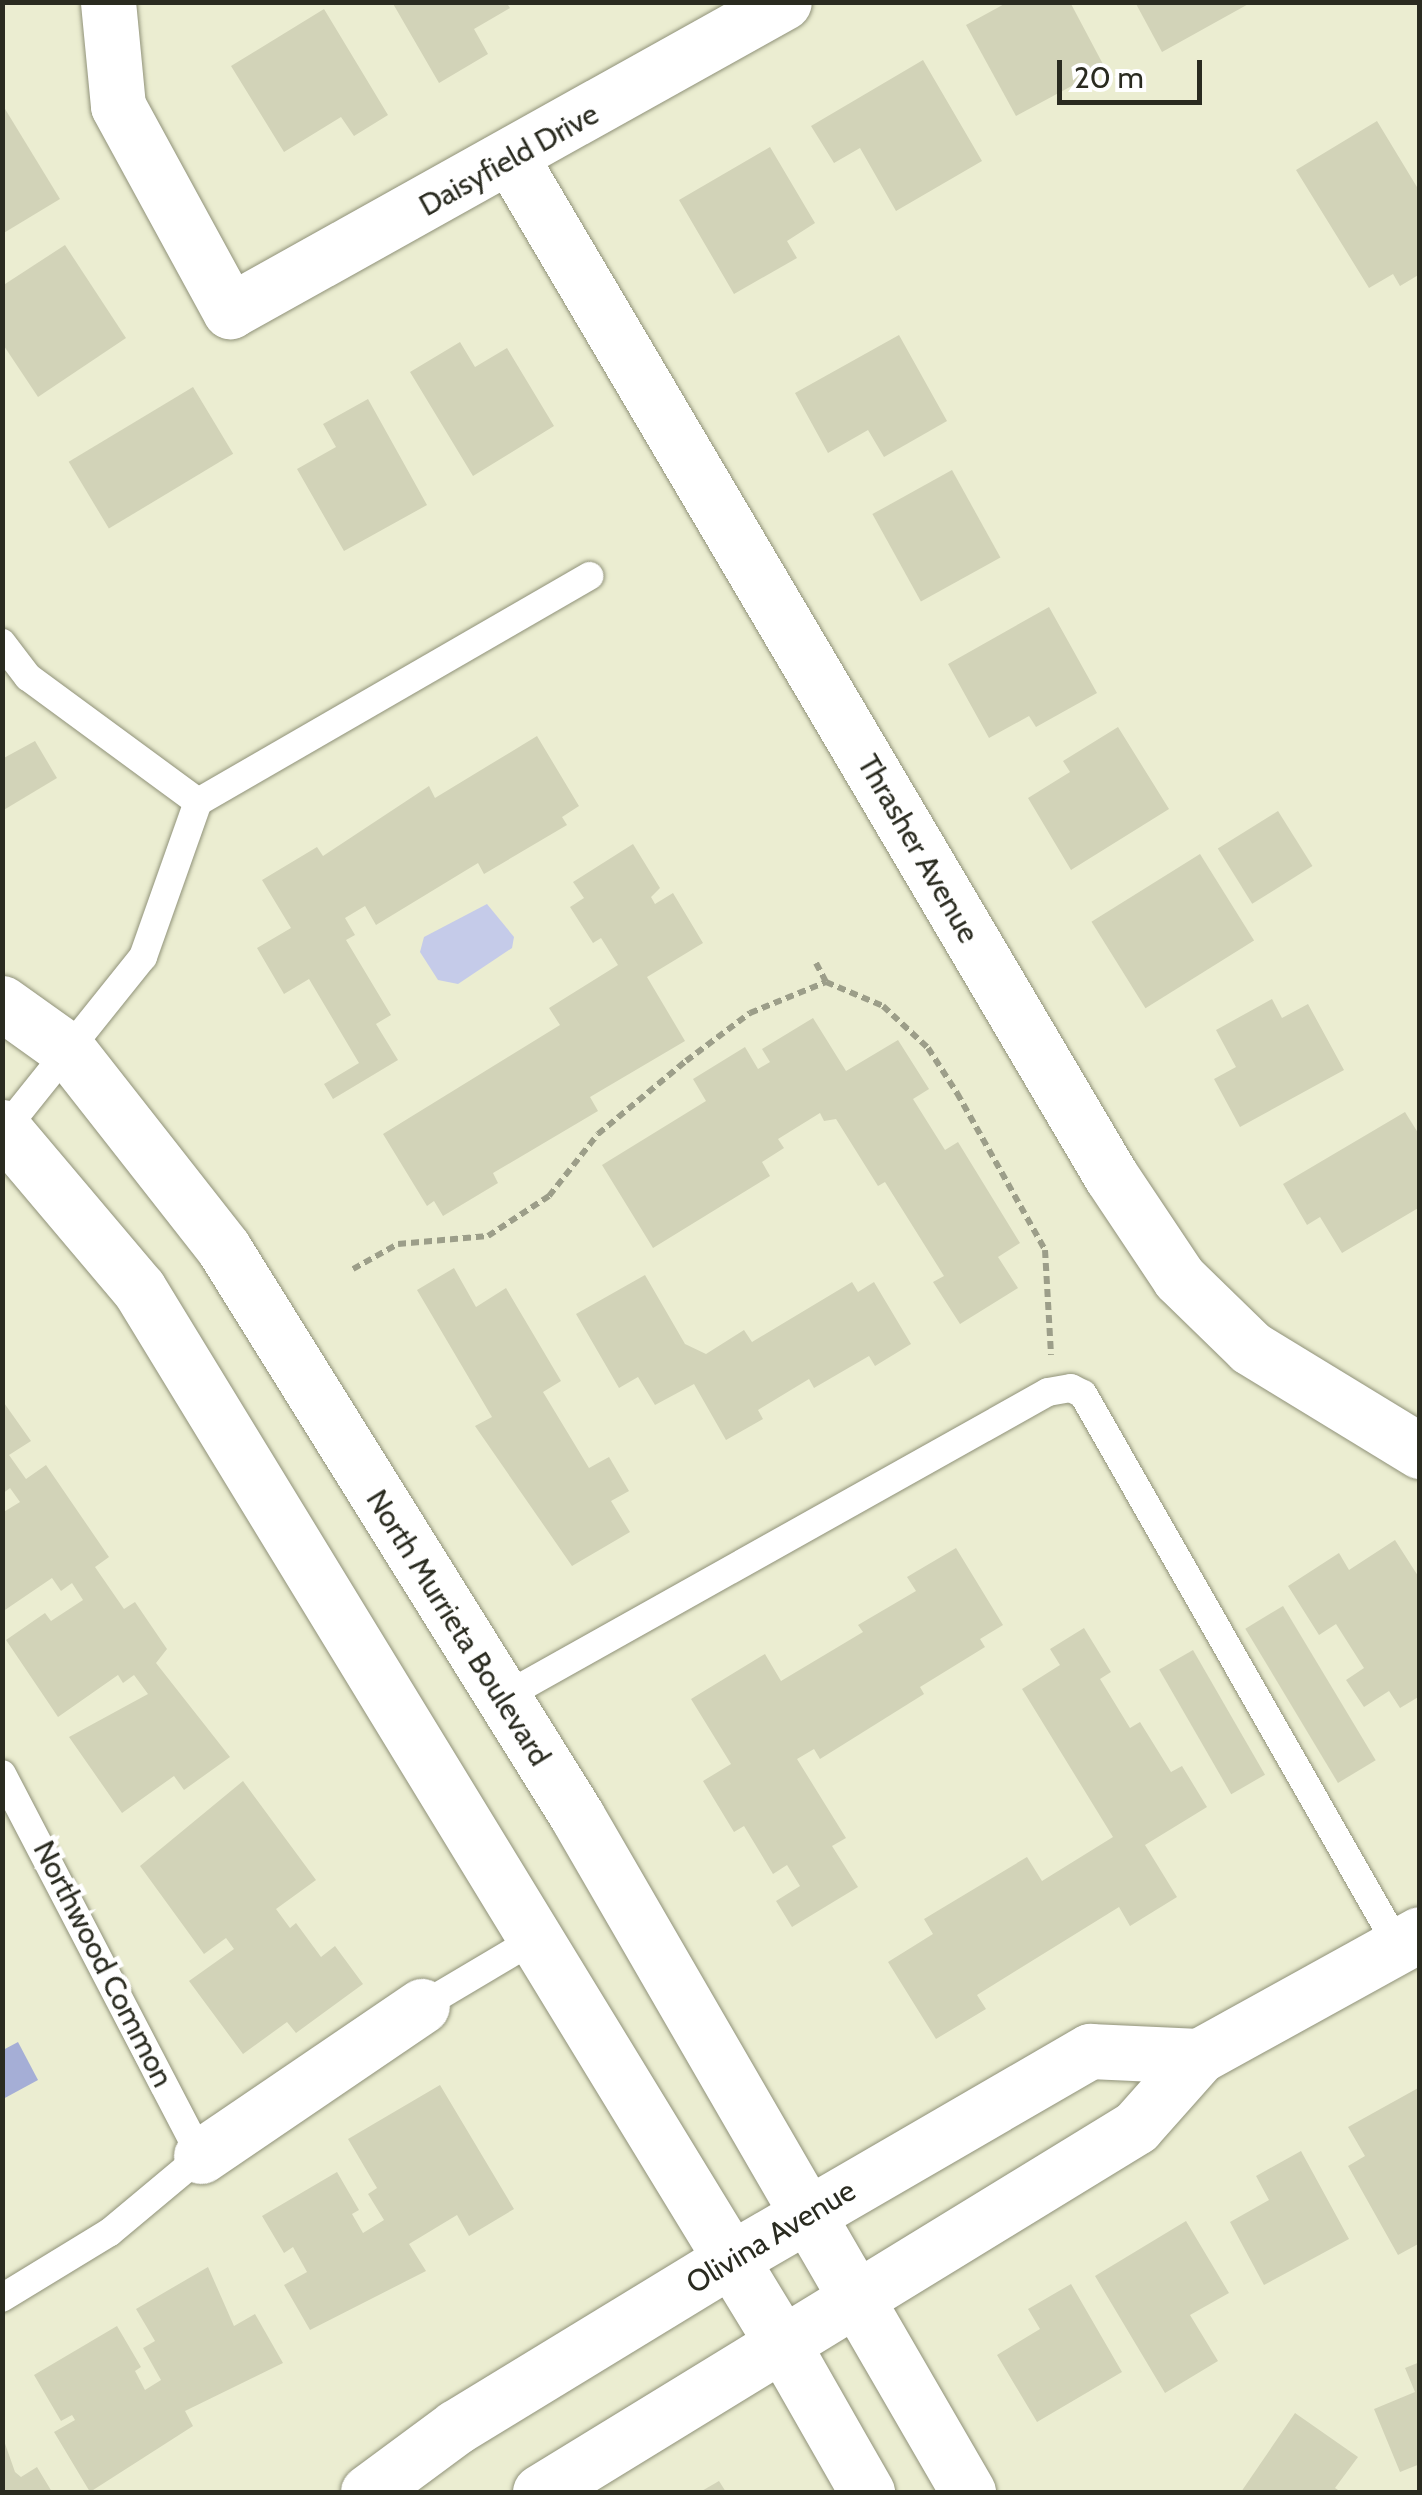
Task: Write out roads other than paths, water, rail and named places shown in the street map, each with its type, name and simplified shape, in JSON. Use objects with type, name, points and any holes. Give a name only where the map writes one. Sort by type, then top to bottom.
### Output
[{"type":"street","name":"Daisyfield Drive","points":[[108,2],[118,106],[230,311],[512,160],[784,2]]},
{"type":"street","name":"Thrasher Avenue","points":[[512,160],[1110,1176],[1179,1278],[1251,1348],[1420,1451]]},
{"type":"street","name":"North Murrieta Boulevard","points":[[2,1003],[69,1051],[224,1249],[500,1699],[577,1816],[968,2492]]},
{"type":"street","points":[[4,1128],[139,1289],[533,1940],[732,2259],[867,2492]]},
{"type":"street","points":[[540,2492],[1136,2128],[1199,2056],[1409,1940]]},
{"type":"street","points":[[201,2156],[422,2006]]},
{"type":"street","name":"Olivina Avenue","points":[[368,2492],[456,2428],[732,2259],[1090,2051],[1199,2056]]},
{"type":"lane","points":[[4,1128],[142,957],[198,802],[589,576]]},
{"type":"lane","points":[[2,644],[28,677],[198,802]]},
{"type":"lane","points":[[500,1699],[1048,1392],[1071,1388],[1083,1394],[1409,1940]]},
{"type":"lane","name":"Northwood Common","points":[[2,1774],[201,2156]]},
{"type":"lane","points":[[422,2006],[533,1940]]},
{"type":"lane","points":[[2,2298],[110,2232],[201,2156]]}]
